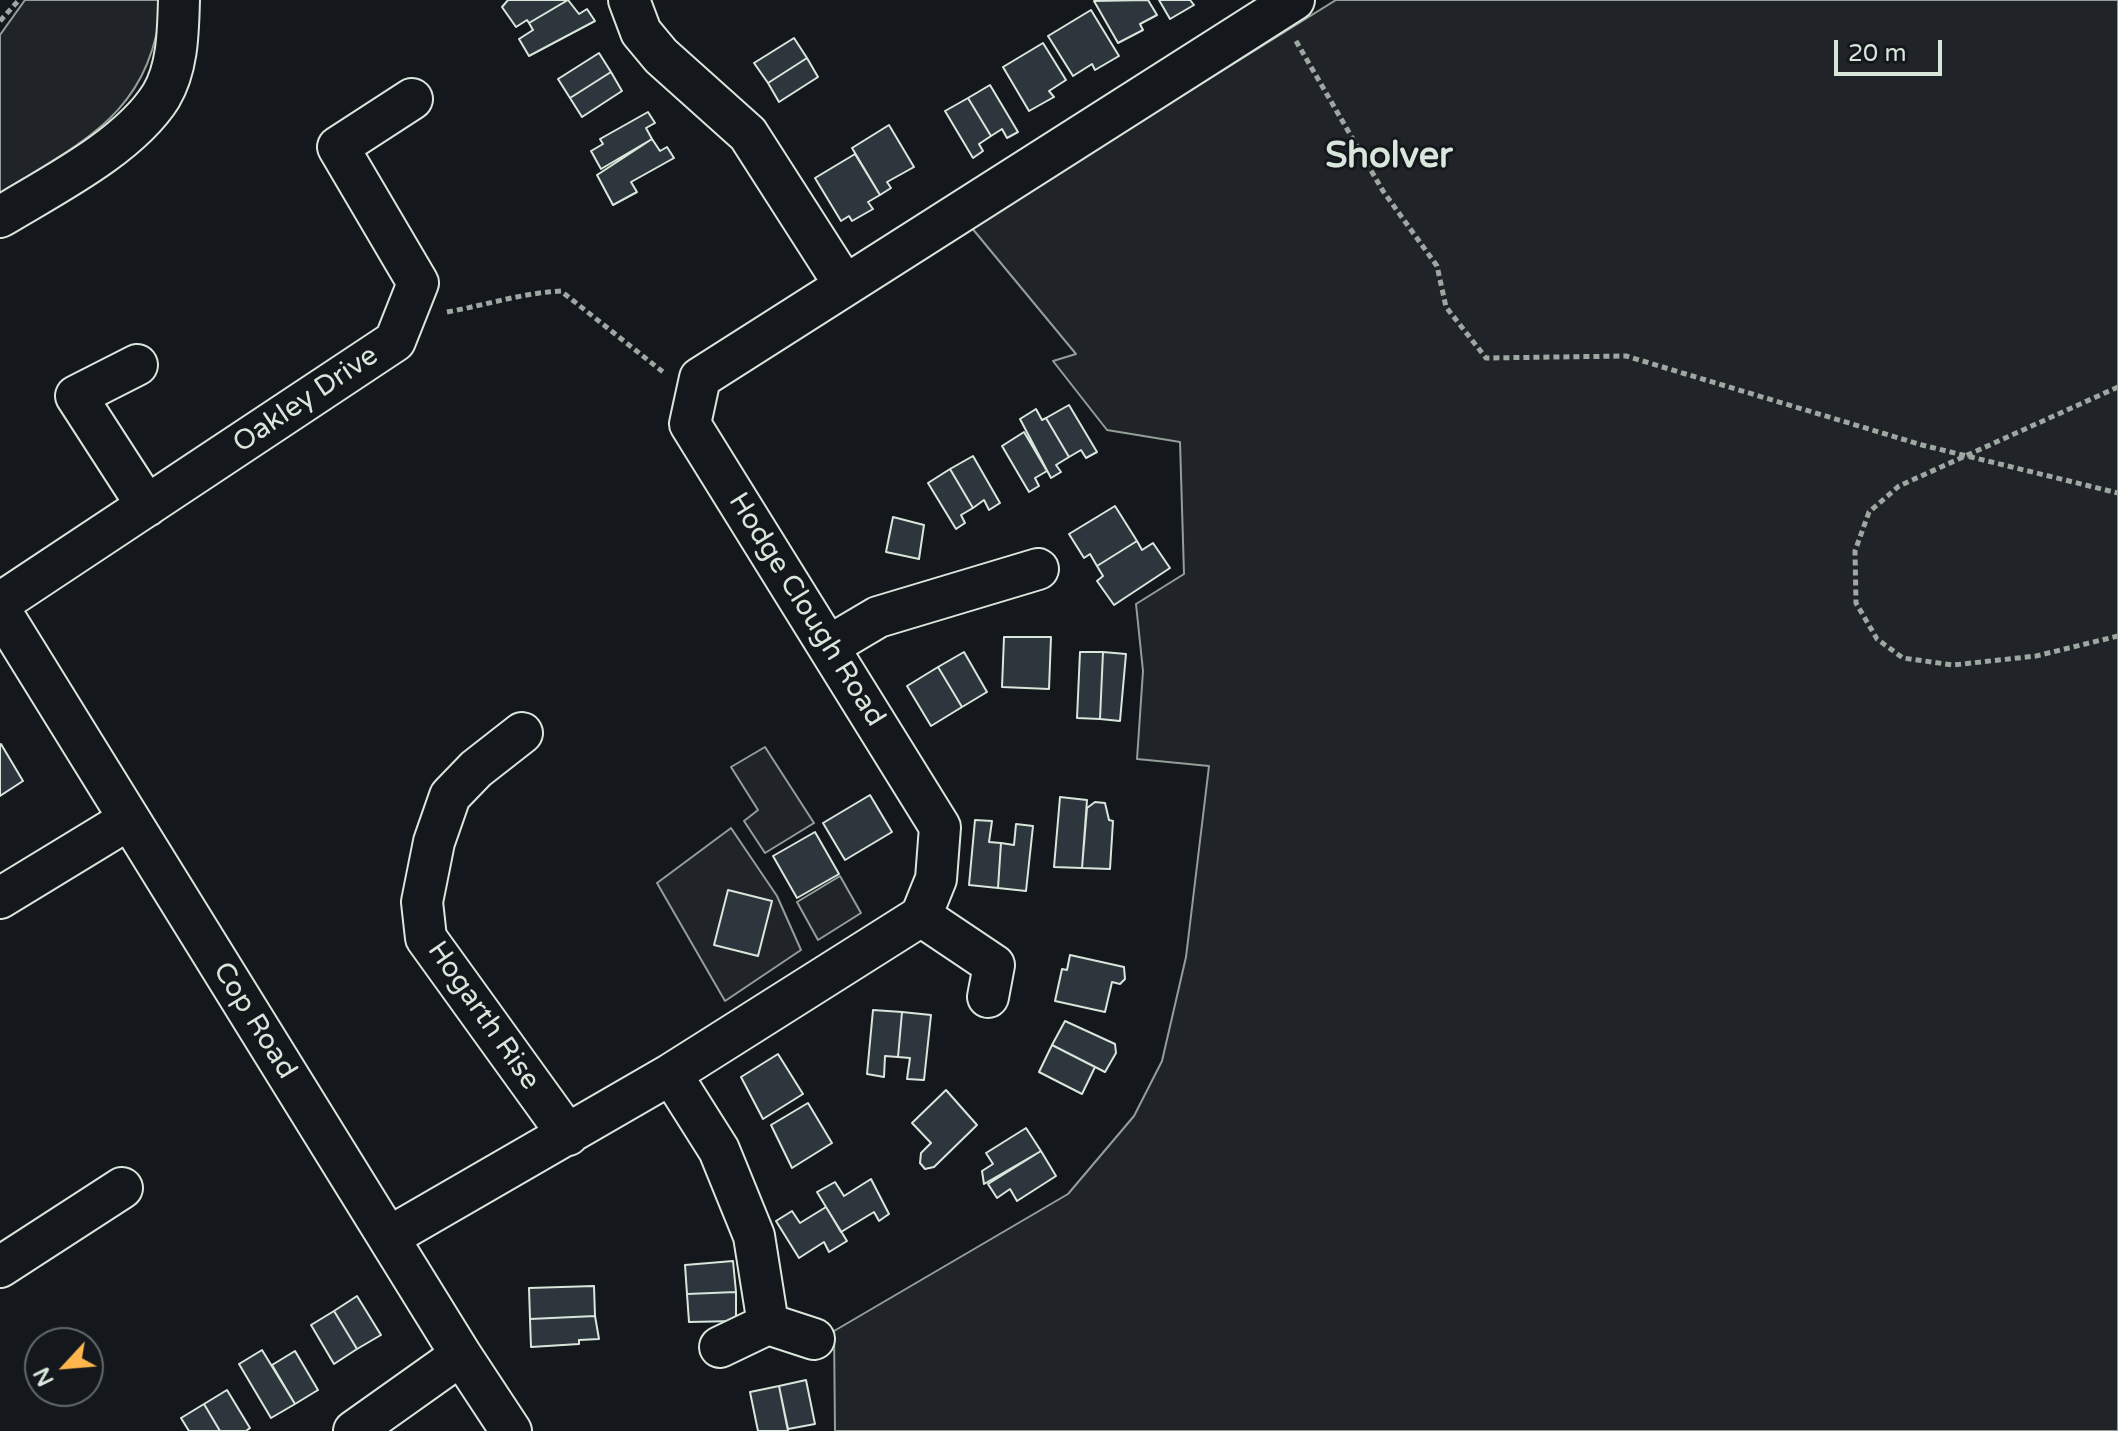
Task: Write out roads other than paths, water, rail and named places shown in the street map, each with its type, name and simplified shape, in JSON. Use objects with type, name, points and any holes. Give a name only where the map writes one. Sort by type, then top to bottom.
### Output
[{"type":"street","points":[[0,217],[130,131],[162,95],[177,48],[179,0]]},
{"type":"street","points":[[629,0],[641,32],[661,56],[748,134],[844,284],[1286,5]]},
{"type":"street","name":"Oakley Drive","points":[[0,603],[395,341],[418,283],[338,147],[412,99]]},
{"type":"street","name":"Hodge Clough Road","points":[[844,284],[700,378],[690,424],[940,827],[936,879],[921,916]]},
{"type":"street","points":[[137,365],[76,396],[147,506]]},
{"type":"street","points":[[829,646],[878,617],[1038,569]]},
{"type":"street","name":"Cop Road","points":[[0,610],[511,1431]]},
{"type":"street","name":"Hogarth Rise","points":[[522,733],[476,769],[450,796],[434,842],[422,902],[426,938],[568,1135]]},
{"type":"street","points":[[0,898],[128,820]]},
{"type":"street","points":[[389,1237],[671,1074],[921,916],[994,965],[988,997]]},
{"type":"street","points":[[671,1074],[719,1150],[754,1236],[768,1324]]},
{"type":"street","points":[[0,1267],[122,1188]]},
{"type":"street","points":[[720,1347],[768,1324],[814,1339]]},
{"type":"street","points":[[354,1431],[461,1355]]},
{"type":"district","name":"Sholver","points":[[1389,158]]}]
